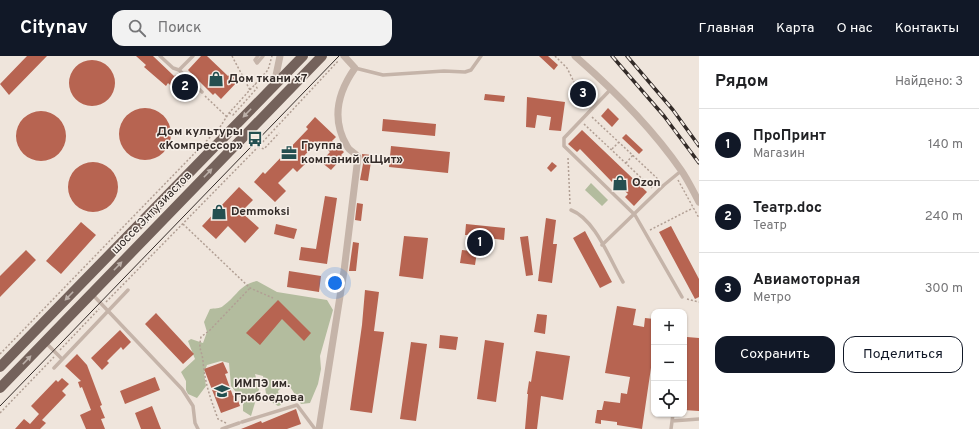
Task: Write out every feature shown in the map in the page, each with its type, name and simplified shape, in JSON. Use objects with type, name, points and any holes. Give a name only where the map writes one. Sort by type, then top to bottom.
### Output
[{"type":"main road","name":"шоссе Энтузиастов","points":[[0,367],[302,56]]},
{"type":"main road","name":"шоссе Энтузиастов","points":[[0,388],[322,56]]},
{"type":"street","points":[[274,85],[280,56]]},
{"type":"street","points":[[319,429],[344,271],[358,157],[348,148],[340,133],[336,119],[340,96],[355,68],[344,56]]},
{"type":"street","points":[[575,56],[642,122],[681,171],[699,202]]},
{"type":"lane","points":[[160,56],[173,68],[179,70],[202,92]]},
{"type":"lane","points":[[179,70],[193,56]]},
{"type":"lane","points":[[250,56],[257,62],[263,56]]},
{"type":"lane","points":[[255,60],[258,56]]},
{"type":"lane","points":[[355,68],[383,75],[444,71],[465,72],[471,70],[480,56]]},
{"type":"lane","points":[[611,90],[564,138],[564,146],[635,215],[682,297]]},
{"type":"lane","points":[[602,245],[635,215],[664,185],[681,171]]},
{"type":"lane","points":[[571,210],[579,213],[585,218],[623,282]]},
{"type":"lane","points":[[54,368],[128,290]]},
{"type":"lane","points":[[91,294],[108,310],[182,389],[193,406],[195,423],[198,429]]},
{"type":"lane","points":[[44,342],[62,359]]},
{"type":"lane","points":[[222,429],[297,405],[314,429]]},
{"type":"lane","points":[[671,429],[672,417]]},
{"type":"lane","points":[[672,421],[699,419]]},
{"type":"path","points":[[232,56],[250,90]]},
{"type":"path","points":[[0,354],[220,127],[229,113],[268,70],[272,56]]},
{"type":"path","points":[[0,413],[103,305],[258,147],[344,56]]},
{"type":"path","points":[[554,56],[567,68],[592,117],[664,185]]},
{"type":"path","points":[[229,113],[233,115],[257,88],[254,84]]},
{"type":"path","points":[[202,92],[227,117]]},
{"type":"path","points":[[571,99],[589,112]]},
{"type":"path","points":[[581,121],[657,192]]},
{"type":"path","points":[[258,147],[264,150],[279,133]]},
{"type":"path","points":[[611,149],[619,142]]},
{"type":"path","points":[[568,150],[571,210]]},
{"type":"path","points":[[626,163],[633,155]]},
{"type":"path","points":[[675,175],[699,218]]},
{"type":"path","points":[[646,232],[693,208]]},
{"type":"path","points":[[183,224],[250,288],[273,298]]},
{"type":"path","points":[[232,426],[218,419],[206,386],[202,370],[203,360],[198,348],[201,337],[210,330],[250,288]]},
{"type":"path","points":[[682,297],[699,302]]},
{"type":"green space","points":[[591,183],[608,200],[602,206],[585,190]]},
{"type":"green space","points":[[257,281],[277,292],[327,300],[333,310],[320,356],[321,369],[318,384],[310,403],[301,404],[293,390],[286,383],[278,391],[281,405],[278,406],[267,399],[263,376],[255,374],[259,389],[251,416],[243,411],[243,401],[231,386],[229,363],[221,361],[207,365],[204,373],[206,386],[197,398],[188,394],[186,390],[186,381],[181,372],[195,359],[188,341],[191,339],[203,343],[207,332],[204,322],[210,309],[222,307],[246,285]]},
{"type":"building","points":[[27,56],[47,56],[9,95],[0,84]]},
{"type":"building","points":[[136,56],[153,56],[174,76],[176,75],[194,91],[186,100],[168,83],[166,86],[144,67],[146,65]]},
{"type":"building","name":"Дом ткани x7","points":[[201,56],[207,56],[228,76],[231,74],[238,81],[221,99],[215,93],[213,95],[188,70]]},
{"type":"building","points":[[539,56],[548,56],[558,65],[554,70]]},
{"type":"building","points":[[92,60],[105,64],[111,70],[115,83],[111,96],[105,102],[92,106],[79,102],[73,96],[69,83],[73,70],[79,64]]},
{"type":"building","points":[[485,94],[505,96],[504,102],[484,100]]},
{"type":"building","points":[[527,97],[565,102],[561,131],[549,130],[551,117],[537,115],[535,128],[526,127]]},
{"type":"building","points":[[140,108],[150,108],[164,115],[171,129],[171,139],[164,153],[150,160],[140,160],[130,156],[123,149],[119,139],[119,129],[123,119],[130,112]]},
{"type":"building","points":[[608,108],[619,119],[612,127],[601,116]]},
{"type":"building","points":[[41,111],[55,115],[62,122],[66,136],[62,150],[55,157],[41,161],[27,157],[20,150],[16,136],[20,122],[27,115]]},
{"type":"building","points":[[315,117],[336,137],[332,141],[344,152],[341,155],[343,157],[331,170],[321,162],[330,152],[318,141],[304,156],[309,160],[297,172],[293,168],[278,183],[286,191],[275,202],[254,182],[263,172],[265,174],[308,129],[306,127]]},
{"type":"building","points":[[383,119],[436,124],[435,136],[382,131]]},
{"type":"building","points":[[582,130],[647,192],[634,206],[625,197],[628,194],[613,180],[612,182],[580,149],[577,152],[568,144]]},
{"type":"building","points":[[626,134],[643,150],[639,154],[622,138]]},
{"type":"building","points":[[391,146],[450,152],[448,173],[389,167]]},
{"type":"building","points":[[362,154],[372,155],[368,181],[360,180],[363,164]]},
{"type":"building","points":[[88,162],[98,162],[111,169],[118,182],[118,192],[111,205],[98,212],[88,212],[79,208],[72,201],[68,192],[68,182],[72,173],[79,166]]},
{"type":"building","points":[[552,162],[557,166],[551,172],[547,168]]},
{"type":"building","points":[[239,187],[253,200],[241,212],[259,228],[245,243],[228,226],[216,239],[202,226]]},
{"type":"building","points":[[325,196],[337,198],[327,264],[299,260],[301,247],[316,249]]},
{"type":"building","points":[[357,203],[363,204],[361,221],[355,220]]},
{"type":"building","points":[[546,218],[556,220],[553,244],[557,244],[552,283],[538,281]]},
{"type":"building","points":[[81,222],[96,235],[61,274],[46,261]]},
{"type":"building","points":[[276,224],[297,229],[294,239],[274,234]]},
{"type":"building","points":[[466,224],[505,228],[504,240],[487,238],[485,253],[477,252],[475,265],[460,263],[462,250],[471,251],[473,235],[465,235]]},
{"type":"building","points":[[671,226],[699,279],[699,297],[695,299],[659,232]]},
{"type":"building","points":[[585,231],[612,282],[600,288],[573,238]]},
{"type":"building","points":[[404,236],[428,238],[423,279],[399,276]]},
{"type":"building","points":[[528,236],[533,275],[526,276],[520,237]]},
{"type":"building","points":[[353,242],[359,243],[356,271],[349,271]]},
{"type":"building","points":[[26,250],[36,260],[0,297],[0,276]]},
{"type":"building","points":[[289,271],[321,276],[319,292],[287,287]]},
{"type":"building","points":[[365,290],[379,292],[374,331],[384,332],[372,413],[350,410],[362,325]]},
{"type":"building","points":[[278,300],[311,333],[304,341],[282,319],[260,345],[246,333]]},
{"type":"building","points":[[617,306],[636,309],[633,325],[644,327],[645,318],[651,319],[651,368],[642,429],[617,425],[617,422],[601,420],[601,424],[595,423],[597,410],[602,410],[604,401],[620,403],[621,393],[627,394],[630,377],[605,373]]},
{"type":"building","points":[[156,313],[194,354],[183,364],[145,324]]},
{"type":"building","points":[[537,314],[547,315],[545,334],[534,332]]},
{"type":"building","points":[[120,330],[131,342],[123,350],[121,347],[107,361],[109,363],[102,370],[91,358]]},
{"type":"building","points":[[440,335],[458,337],[456,350],[439,348]]},
{"type":"building","points":[[687,337],[699,338],[699,411],[687,410]]},
{"type":"building","points":[[485,340],[504,343],[496,402],[477,399]]},
{"type":"building","points":[[411,342],[427,344],[416,421],[400,419]]},
{"type":"building","points":[[536,351],[570,356],[563,400],[541,396],[537,429],[525,429],[527,394],[529,381],[531,382]]},
{"type":"building","points":[[77,354],[87,365],[102,405],[100,406],[105,418],[101,419],[105,429],[86,429],[80,415],[91,410],[82,387],[80,388],[78,382],[81,381],[65,366]]},
{"type":"building","points":[[223,362],[228,373],[225,374],[233,396],[236,395],[240,406],[221,413],[204,369]]},
{"type":"building","points":[[155,377],[160,390],[125,404],[120,391]]},
{"type":"building","points":[[62,378],[69,384],[62,391],[66,395],[42,420],[46,423],[40,429],[15,429],[24,419],[30,424],[39,414],[31,406],[56,380],[58,382]]},
{"type":"building","points":[[152,406],[161,429],[141,429],[135,413]]},
{"type":"building","points":[[296,409],[301,424],[287,429],[241,429],[261,421],[262,423]]},
{"type":"tram line","points":[[0,406],[339,56]]},
{"type":"railway","points":[[612,56],[664,116],[699,163]]},
{"type":"railway","points":[[627,56],[673,110],[699,146]]},
{"type":"place","name":"Дом ткани x7","points":[[216,79]]},
{"type":"place","name":"Театр.doc","points":[[185,87]]},
{"type":"place","name":"Авиамоторная","points":[[583,94]]},
{"type":"place","name":"Дом культуры «Компрессор»","points":[[255,139]]},
{"type":"place","name":"Группа компаний «Щит»","points":[[289,153]]},
{"type":"place","name":"Ozon","points":[[620,183]]},
{"type":"place","name":"Demmoksi","points":[[219,212]]},
{"type":"place","name":"ПроПринт","points":[[480,243]]},
{"type":"place","name":"ИМПЭ им. Грибоедова","points":[[222,391]]}]
